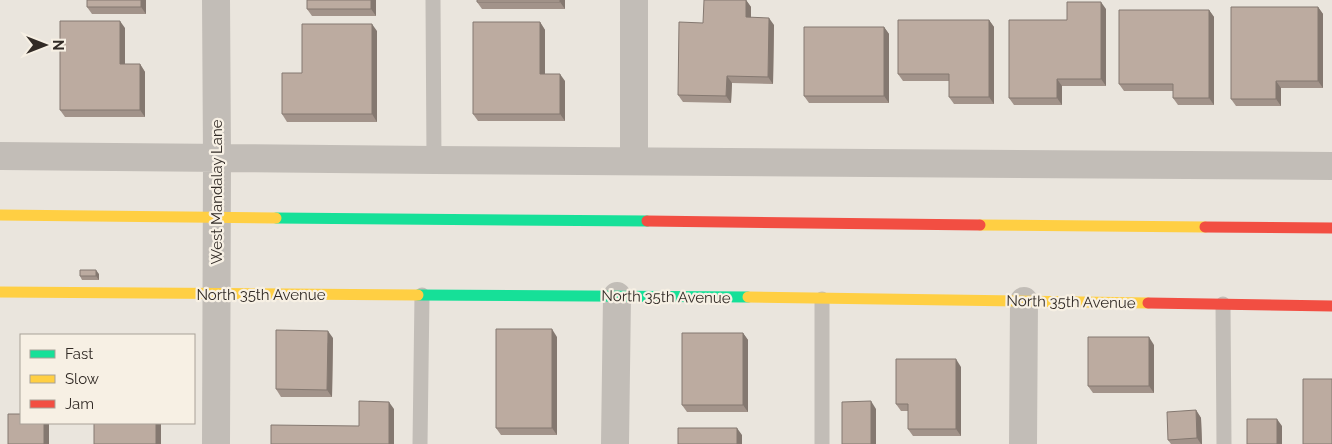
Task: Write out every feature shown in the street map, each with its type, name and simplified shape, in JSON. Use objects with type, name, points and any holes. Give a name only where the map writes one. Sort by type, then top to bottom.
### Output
[{"type":"street","name":"West Mandalay Lane","points":[[216,0],[216,444]]},
{"type":"street","points":[[634,0],[634,160]]},
{"type":"street","points":[[0,156],[1332,166]]},
{"type":"street","points":[[0,215],[1332,228]]},
{"type":"street","name":"North 35th Avenue","points":[[0,292],[216,295],[617,296],[1332,306]]},
{"type":"street","points":[[615,444],[617,296]]},
{"type":"street","points":[[1024,301],[1024,444]]},
{"type":"lane","points":[[433,0],[434,160]]},
{"type":"lane","points":[[420,444],[422,295]]},
{"type":"lane","points":[[822,299],[822,444]]},
{"type":"lane","points":[[1223,304],[1224,444]]},
{"type":"building","points":[[87,0],[141,0],[141,7],[87,7]]},
{"type":"building","points":[[307,0],[371,0],[371,9],[307,9]]},
{"type":"building","points":[[477,0],[560,0],[560,2],[477,2]]},
{"type":"building","points":[[704,0],[746,0],[746,17],[769,18],[768,77],[727,76],[726,96],[678,95],[679,22],[703,23]]},
{"type":"building","points":[[1067,2],[1101,2],[1101,79],[1057,79],[1057,98],[1009,98],[1009,20],[1067,20]]},
{"type":"building","points":[[1231,7],[1318,7],[1318,81],[1276,81],[1276,99],[1231,99]]},
{"type":"building","points":[[1119,10],[1209,10],[1209,98],[1173,98],[1173,84],[1119,84]]},
{"type":"building","points":[[898,20],[989,20],[989,97],[949,97],[949,74],[898,74]]},
{"type":"building","points":[[60,21],[120,21],[120,64],[140,64],[140,110],[60,110]]},
{"type":"building","points":[[473,22],[540,22],[540,74],[560,74],[560,114],[473,114]]},
{"type":"building","points":[[302,24],[372,24],[372,114],[282,114],[282,73],[302,73]]},
{"type":"building","points":[[804,27],[884,27],[884,96],[804,96]]},
{"type":"building","points":[[80,270],[96,270],[96,276],[80,276]]},
{"type":"building","points":[[496,329],[552,329],[552,428],[496,428]]},
{"type":"building","points":[[276,330],[328,331],[327,390],[276,389]]},
{"type":"building","points":[[682,333],[743,333],[743,405],[682,405]]},
{"type":"building","points":[[1088,337],[1149,337],[1149,386],[1088,386]]},
{"type":"building","points":[[896,359],[956,359],[956,429],[908,429],[908,404],[896,404]]},
{"type":"building","points":[[1303,379],[1332,379],[1332,444],[1303,444]]},
{"type":"building","points":[[359,401],[389,402],[389,444],[271,444],[271,425],[359,426]]},
{"type":"building","points":[[871,401],[871,444],[842,444],[842,402]]},
{"type":"building","points":[[1196,410],[1197,438],[1168,440],[1167,412]]},
{"type":"building","points":[[8,414],[20,414],[20,424],[44,424],[44,444],[8,444]]},
{"type":"building","points":[[1247,419],[1277,419],[1277,444],[1247,444]]},
{"type":"building","points":[[94,424],[156,424],[156,444],[94,444]]},
{"type":"building","points":[[678,428],[737,428],[737,444],[678,444]]},
{"type":"traffic: fast","points":[[276,218],[647,221]]},
{"type":"traffic: fast","points":[[418,295],[748,297]]},
{"type":"traffic: slow","points":[[0,215],[276,218]]},
{"type":"traffic: slow","points":[[980,225],[1205,227]]},
{"type":"traffic: slow","points":[[0,292],[418,295]]},
{"type":"traffic: slow","points":[[748,297],[1148,303]]},
{"type":"traffic: jam","points":[[647,221],[980,225]]},
{"type":"traffic: jam","points":[[1205,227],[1332,228]]},
{"type":"traffic: jam","points":[[1148,303],[1332,306]]}]
